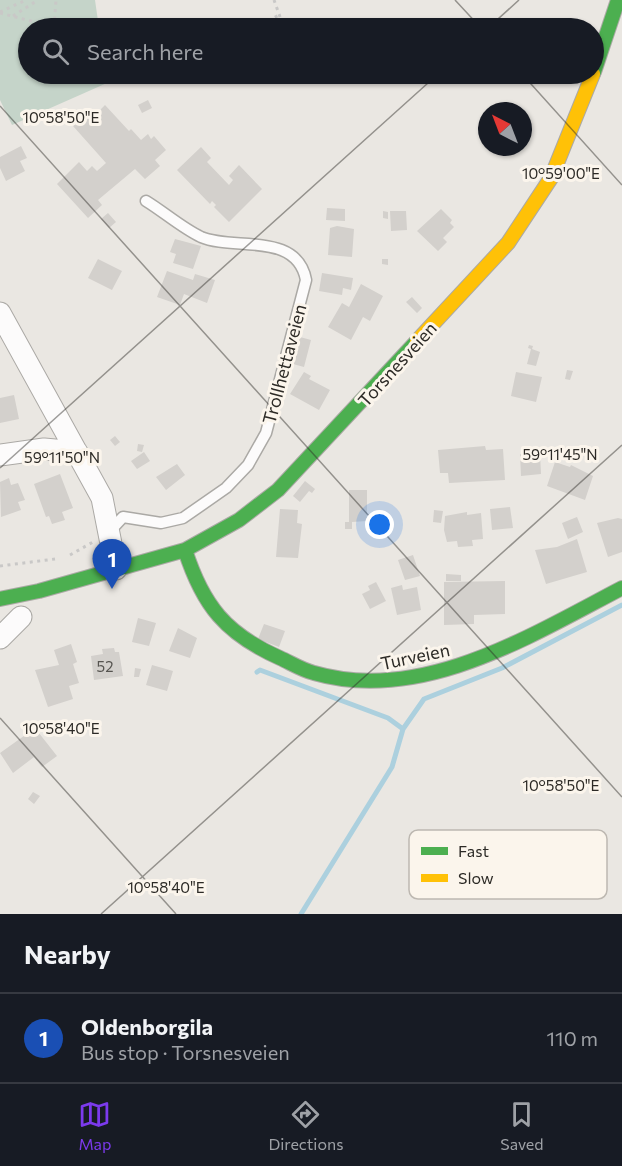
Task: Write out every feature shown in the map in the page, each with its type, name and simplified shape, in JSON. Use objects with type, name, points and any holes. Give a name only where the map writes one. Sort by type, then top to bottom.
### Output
[{"type":"main road","name":"Torsnesveien","points":[[604,41],[618,0]]},
{"type":"main road","name":"Torsnesveien","points":[[0,599],[39,591],[185,550],[239,520],[278,490],[508,243],[551,178],[589,84]]},
{"type":"main road","name":"Turveien","points":[[185,550],[203,596],[217,614],[252,644],[283,662],[315,676],[348,682],[386,682],[479,660],[622,588]]},
{"type":"main road","name":"Torsnesveien","points":[[23,580],[116,569]]},
{"type":"street","points":[[2,320],[102,498],[116,569]]},
{"type":"street","points":[[0,455],[44,449],[77,452]]},
{"type":"street","points":[[0,638],[21,617]]},
{"type":"lane","name":"Trollhettaveien","points":[[110,531],[123,517],[161,523],[183,518],[226,488],[244,471],[266,433],[306,280],[300,265],[282,250],[201,237],[146,201]]},
{"type":"path","points":[[0,13],[26,0]]},
{"type":"path","points":[[12,17],[38,0]]},
{"type":"path","points":[[56,0],[56,18]]},
{"type":"path","points":[[274,0],[280,18]]},
{"type":"path","points":[[0,13],[18,18]]},
{"type":"path","points":[[273,18],[279,15]]},
{"type":"path","points":[[0,566],[69,556],[110,531]]},
{"type":"green space","points":[[0,0],[95,0],[98,18],[18,18],[18,84],[105,84],[12,125],[0,100]]},
{"type":"building","points":[[148,100],[152,108],[142,113],[138,105]]},
{"type":"building","points":[[105,105],[129,131],[131,129],[141,140],[148,134],[151,139],[154,136],[166,150],[155,160],[160,166],[145,179],[135,169],[98,200],[102,205],[88,218],[57,184],[79,162],[87,171],[92,166],[97,171],[106,163],[73,126],[86,113],[91,119]]},
{"type":"building","points":[[21,146],[27,158],[20,161],[25,171],[6,181],[0,168],[0,157]]},
{"type":"building","points":[[201,147],[211,158],[207,162],[229,185],[233,180],[229,176],[239,165],[262,189],[229,222],[214,207],[216,205],[212,201],[210,204],[177,170]]},
{"type":"building","points":[[327,208],[345,209],[345,221],[326,220]]},
{"type":"building","points":[[441,209],[452,220],[450,223],[454,227],[443,238],[447,242],[438,251],[417,231]]},
{"type":"building","points":[[383,211],[388,212],[388,219],[383,218]]},
{"type":"building","points":[[390,211],[406,211],[407,230],[391,231]]},
{"type":"building","points":[[108,213],[116,222],[109,228],[101,219]]},
{"type":"building","points":[[337,226],[354,229],[352,257],[328,255],[330,228]]},
{"type":"building","points":[[175,239],[201,246],[193,269],[173,263],[176,254],[170,252]]},
{"type":"building","points":[[98,259],[122,271],[112,290],[88,278]]},
{"type":"building","points":[[382,259],[388,259],[388,265],[382,264]]},
{"type":"building","points":[[167,271],[193,280],[195,274],[215,280],[207,303],[184,294],[180,305],[157,297]]},
{"type":"building","points":[[322,273],[353,278],[351,290],[343,288],[342,295],[319,291]]},
{"type":"building","points":[[361,284],[383,296],[370,321],[363,317],[351,340],[328,327],[342,303],[349,307]]},
{"type":"building","points":[[412,297],[422,308],[417,313],[406,302]]},
{"type":"building","points":[[300,337],[311,340],[304,367],[293,364]]},
{"type":"building","points":[[529,345],[540,352],[536,366],[527,364],[531,349],[528,348]]},
{"type":"building","points":[[567,370],[573,371],[570,380],[565,379]]},
{"type":"building","points":[[304,372],[311,376],[309,379],[330,390],[319,410],[290,394]]},
{"type":"building","points":[[516,372],[542,377],[536,402],[511,396]]},
{"type":"building","points":[[14,395],[19,419],[0,423],[0,398]]},
{"type":"building","points":[[115,436],[120,442],[115,446],[110,440]]},
{"type":"building","points":[[138,444],[144,445],[142,452],[137,451]]},
{"type":"building","points":[[485,446],[486,450],[503,449],[505,480],[449,483],[448,473],[440,473],[438,450]]},
{"type":"building","points":[[144,452],[150,461],[137,469],[131,461]]},
{"type":"building","points":[[540,453],[541,474],[521,476],[520,454]]},
{"type":"building","points":[[555,462],[570,467],[571,465],[593,476],[585,500],[547,486]]},
{"type":"building","points":[[177,464],[185,475],[166,490],[156,477]]},
{"type":"building","points":[[60,474],[73,508],[62,512],[65,520],[52,524],[49,516],[46,517],[34,484]]},
{"type":"building","points":[[9,478],[11,485],[18,483],[25,500],[18,502],[21,510],[1,517],[0,482]]},
{"type":"building","points":[[305,481],[315,489],[312,493],[309,491],[300,502],[293,496]]},
{"type":"building","points":[[349,490],[367,490],[367,521],[352,522],[352,529],[345,529],[345,522],[349,522]]},
{"type":"building","points":[[510,507],[513,528],[492,530],[490,509]]},
{"type":"building","points":[[280,509],[298,510],[297,523],[302,524],[298,558],[276,557]]},
{"type":"building","points":[[434,510],[443,511],[441,523],[433,522]]},
{"type":"building","points":[[467,512],[467,515],[481,513],[483,539],[472,540],[473,546],[458,547],[457,541],[447,542],[444,530],[445,516]]},
{"type":"building","points":[[577,517],[583,532],[568,539],[562,523]]},
{"type":"building","points":[[622,519],[622,552],[608,557],[597,523]]},
{"type":"building","points":[[577,539],[587,572],[546,584],[535,550],[557,547]]},
{"type":"building","points":[[413,555],[420,576],[405,580],[398,560]]},
{"type":"building","points":[[446,574],[461,575],[461,581],[446,581]]},
{"type":"building","points":[[505,581],[505,614],[474,615],[474,624],[444,625],[444,582]]},
{"type":"building","points":[[376,582],[386,601],[370,609],[362,594],[370,590],[368,586]]},
{"type":"building","points":[[402,585],[403,590],[417,587],[421,610],[397,615],[391,588]]},
{"type":"building","points":[[138,618],[156,623],[149,646],[132,642]]},
{"type":"building","points":[[264,624],[285,631],[279,647],[258,639]]},
{"type":"building","points":[[178,628],[197,638],[190,658],[169,651]]},
{"type":"building","points":[[71,644],[77,662],[73,664],[79,683],[69,686],[73,699],[48,707],[35,670],[59,665],[54,650]]},
{"type":"building","points":[[114,648],[115,652],[119,652],[123,676],[94,680],[91,656],[103,654],[102,649]]},
{"type":"building","points":[[152,665],[173,671],[167,691],[146,685]]},
{"type":"building","points":[[135,668],[141,669],[139,677],[134,677]]},
{"type":"building","points":[[35,728],[57,756],[42,767],[34,757],[13,773],[0,753]]},
{"type":"building","points":[[33,792],[40,796],[34,804],[28,799]]},
{"type":"waterway","points":[[301,914],[392,767],[403,729],[424,699],[502,668],[622,605]]},
{"type":"waterway","points":[[257,672],[260,670],[388,718],[403,729]]},
{"type":"traffic: fast","points":[[604,42],[618,0]]},
{"type":"traffic: fast","points":[[0,599],[39,591],[185,550],[239,520],[278,490],[417,341]]},
{"type":"traffic: fast","points":[[185,550],[192,570],[209,602],[219,616],[245,639],[305,670],[354,680],[394,680],[434,672],[474,660],[550,626],[622,588]]},
{"type":"traffic: slow","points":[[417,341],[508,243],[551,178],[589,84]]},
{"type":"place","name":"Oldenborgila","points":[[112,589]]}]
